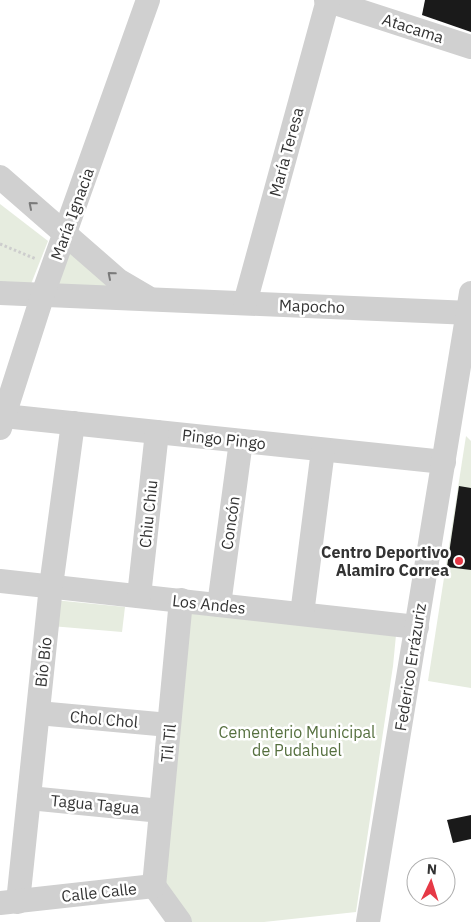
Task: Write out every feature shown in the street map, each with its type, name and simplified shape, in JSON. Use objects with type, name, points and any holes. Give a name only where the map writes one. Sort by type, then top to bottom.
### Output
[{"type":"street","name":"María Ignacia","points":[[1,424],[43,294],[148,0]]},
{"type":"street","name":"Atacama","points":[[327,0],[471,47]]},
{"type":"street","name":"María Teresa","points":[[245,303],[327,0]]},
{"type":"street","name":"Mapocho","points":[[0,177],[118,280],[152,300]]},
{"type":"street","name":"Mapocho","points":[[0,293],[245,303],[470,306]]},
{"type":"street","name":"Federico Errázuriz","points":[[368,922],[470,306]]},
{"type":"street","name":"Pingo Pingo","points":[[1,424],[73,423],[444,462]]},
{"type":"street","name":"Bío Bío","points":[[9,902],[29,798],[51,586],[73,423]]},
{"type":"street","name":"Chiu Chiu","points":[[140,596],[157,432]]},
{"type":"street","name":"Concón","points":[[219,605],[241,441]]},
{"type":"street","points":[[302,614],[323,450]]},
{"type":"street","name":"Los Andes","points":[[0,580],[417,626]]},
{"type":"street","name":"Til Til","points":[[154,886],[181,600]]},
{"type":"street","name":"Chol Chol","points":[[38,713],[169,726]]},
{"type":"street","name":"Tagua Tagua","points":[[29,798],[161,810]]},
{"type":"street","name":"Calle Calle","points":[[9,902],[154,886],[180,922]]},
{"type":"path","points":[[0,244],[53,266]]},
{"type":"green space","points":[[0,204],[48,241],[29,289],[0,287]]},
{"type":"green space","points":[[69,246],[119,290],[56,287]]},
{"type":"green space","name":"Centro Deportivo Alamiro Correa","points":[[466,436],[471,441],[471,688],[428,681]]},
{"type":"green space","points":[[54,600],[125,607],[122,632],[51,626]]},
{"type":"green space","name":"Cementerio Municipal de Pudahuel","points":[[186,613],[396,635],[356,912],[264,922],[189,922],[159,890]]},
{"type":"building","points":[[425,0],[471,0],[471,32],[422,15]]},
{"type":"building","points":[[459,486],[471,488],[471,570],[447,567]]},
{"type":"building","points":[[471,815],[471,839],[453,843],[447,820]]},
{"type":"place","name":"Centro Deportivo Alamiro Correa","points":[[459,561]]}]
